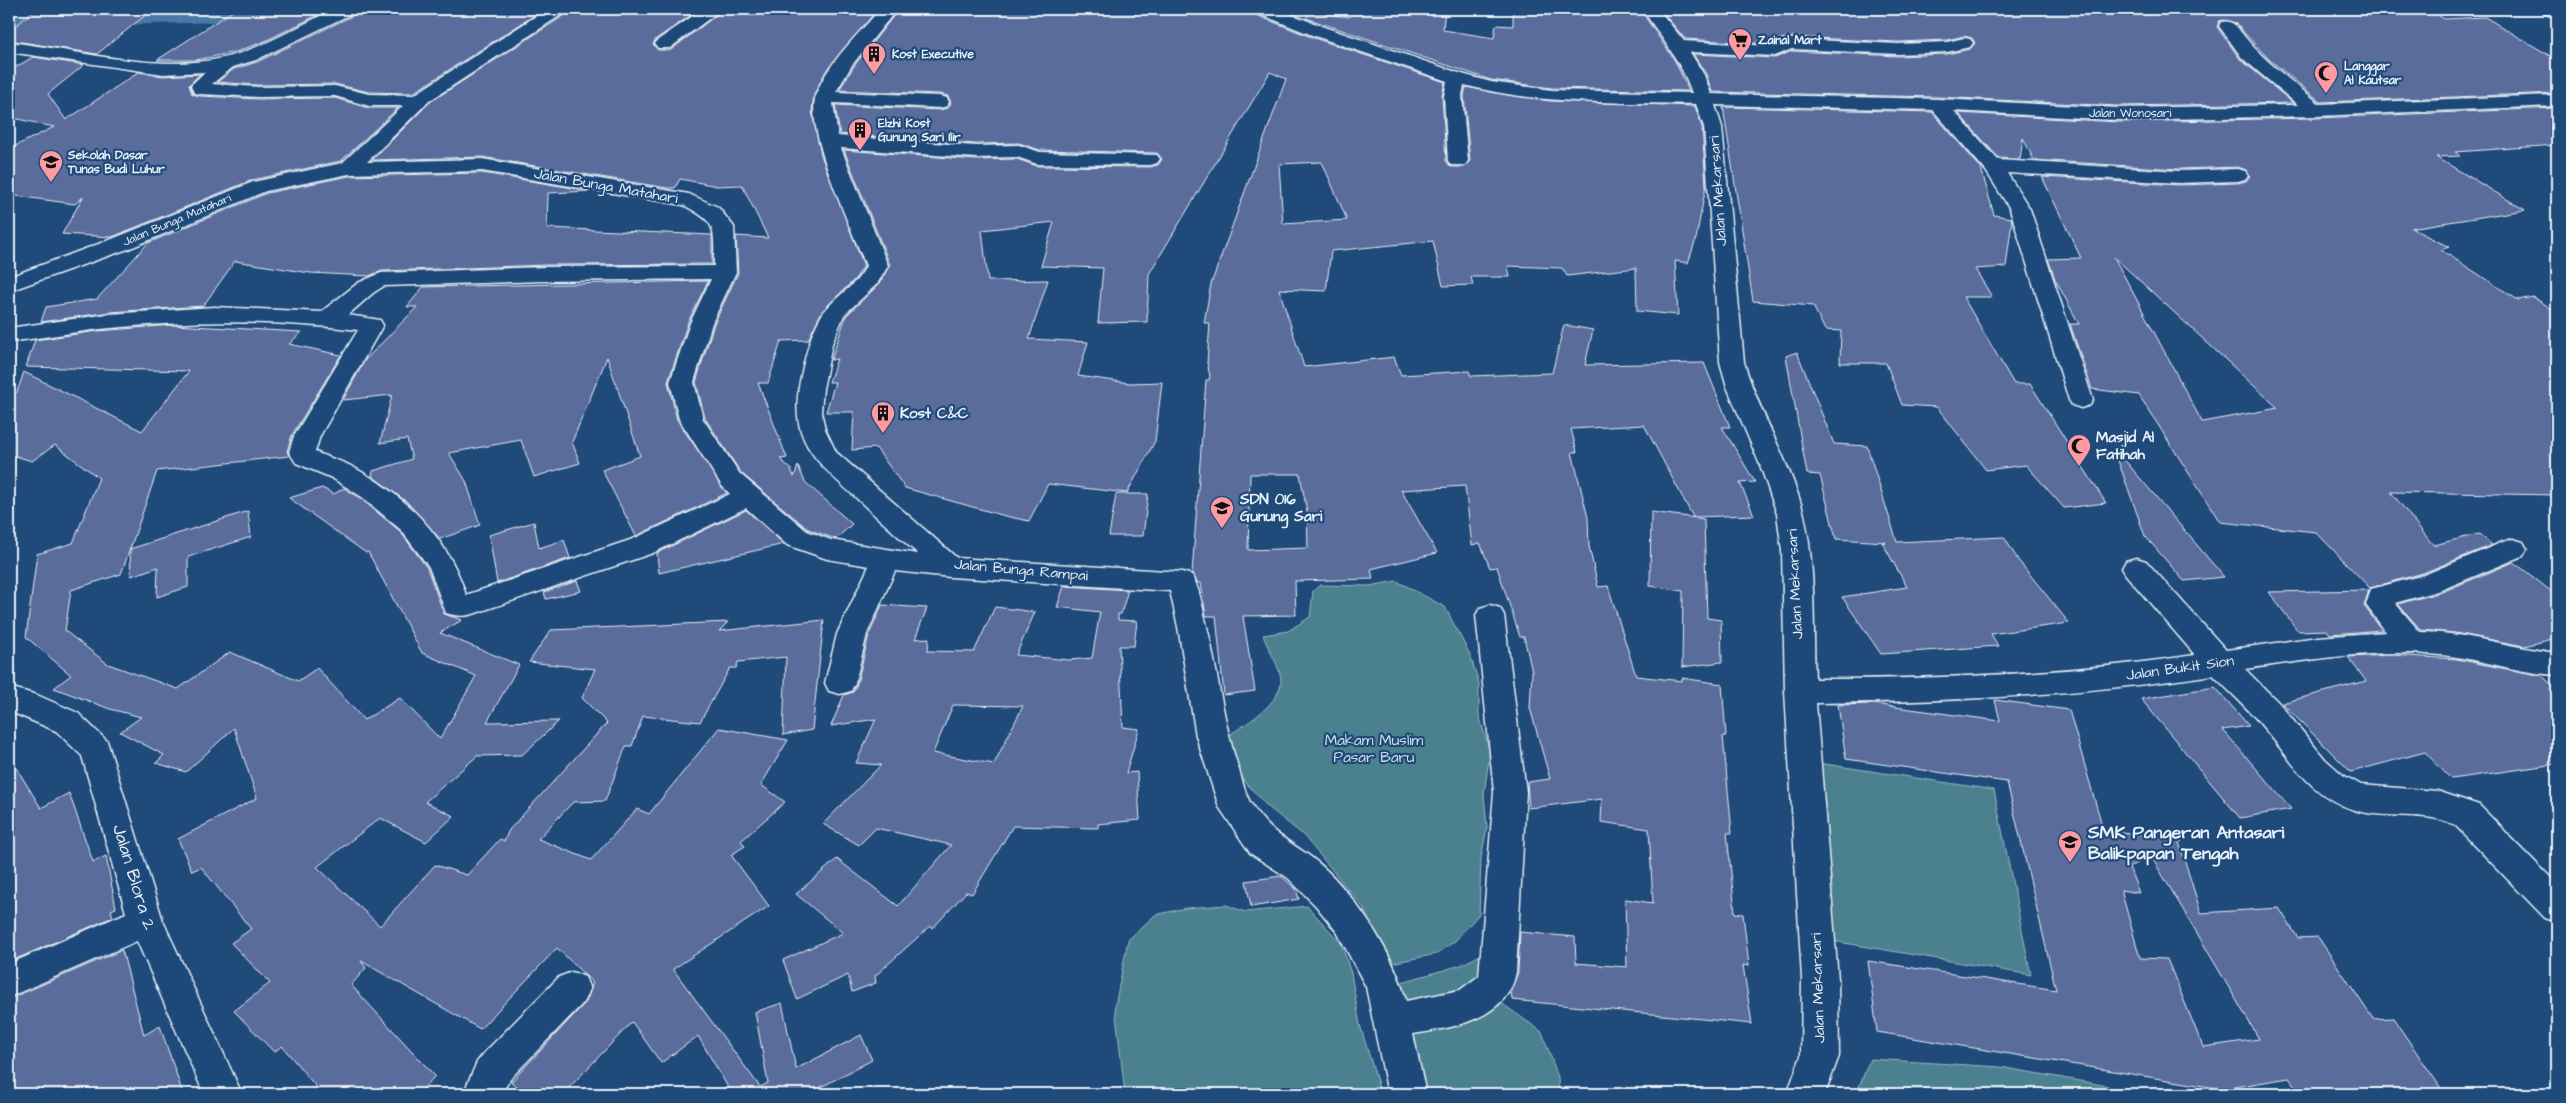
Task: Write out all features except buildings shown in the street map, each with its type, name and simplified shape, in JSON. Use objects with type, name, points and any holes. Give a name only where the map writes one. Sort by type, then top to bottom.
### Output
[{"type":"street","points":[[9,47],[163,69],[191,69],[227,63],[250,56],[347,9]]},
{"type":"street","points":[[349,168],[418,101],[558,9]]},
{"type":"street","points":[[664,44],[714,9]]},
{"type":"street","points":[[889,9],[834,78],[824,97],[940,102]]},
{"type":"street","name":"Jalan Wonosari","points":[[1263,9],[1318,31],[1456,78],[1491,87],[1552,95],[1938,105],[2118,114],[2316,110],[2557,100]]},
{"type":"street","name":"Jalan Mekarsari","points":[[1650,9],[1679,46],[1695,75],[1713,127],[1732,362],[1739,387],[1773,465],[1790,514],[1796,551],[1800,691],[1820,980],[1820,1056],[1806,1094]]},
{"type":"street","points":[[2550,9],[2557,13]]},
{"type":"street","points":[[2227,26],[2248,54],[2316,110]]},
{"type":"street","points":[[1679,46],[1775,51],[1781,46],[1792,44],[1898,49],[1947,47],[1964,43]]},
{"type":"street","points":[[227,63],[202,83],[200,89],[263,92],[335,91],[369,100],[418,101]]},
{"type":"street","points":[[1456,78],[1453,96],[1458,161]]},
{"type":"street","name":"Jalan Bunga Rampai","points":[[824,97],[823,106],[833,155],[877,266],[870,280],[834,313],[813,371],[809,410],[815,438],[826,457],[950,567],[1182,582],[1195,636],[1212,736],[1235,807],[1262,842],[1300,868],[1328,895],[1349,921],[1384,984],[1407,1094]]},
{"type":"street","points":[[1938,105],[1992,166],[2009,188],[2020,210],[2081,400]]},
{"type":"street","points":[[830,141],[971,152],[1019,151],[1037,158],[1150,159]]},
{"type":"street","name":"Jalan Bunga Matahari","points":[[9,284],[120,244],[260,186],[349,168],[482,165],[689,200],[711,211],[724,227],[725,272],[701,323],[682,382],[691,419],[731,480],[797,538],[828,549],[886,560],[950,567]]},
{"type":"street","points":[[1992,166],[2179,177],[2238,175]]},
{"type":"street","points":[[324,319],[338,313],[370,284],[381,280],[546,274],[725,272]]},
{"type":"street","points":[[9,336],[109,321],[214,314],[324,319],[372,325],[307,436],[302,452],[305,457],[340,472],[397,509],[411,523],[443,569],[456,606],[463,607],[505,591],[630,551],[748,496]]},
{"type":"street","points":[[2412,643],[2384,611],[2379,601],[2381,596],[2431,583],[2514,549]]},
{"type":"street","points":[[840,683],[852,634],[886,560]]},
{"type":"street","points":[[2136,568],[2220,662],[2275,718],[2323,777],[2341,790],[2357,798],[2438,803],[2454,807],[2467,816],[2557,907]]},
{"type":"street","points":[[1392,1020],[1466,1005],[1480,997],[1494,985],[1500,958],[1510,792],[1490,615]]},
{"type":"street","name":"Jalan Bukit Sion","points":[[1800,691],[1965,689],[2075,681],[2333,646],[2412,643],[2470,648],[2552,668]]},
{"type":"street","name":"Jalan Blora 2","points":[[9,699],[26,703],[67,722],[96,750],[146,921],[223,1094]]},
{"type":"street","points":[[9,981],[146,921]]},
{"type":"street","points":[[482,1094],[490,1075],[498,1065],[572,989]]},
{"type":"green space","name":"Makam Muslim Pasar Baru","points":[[1397,581],[1445,607],[1470,655],[1479,683],[1479,715],[1490,752],[1484,794],[1487,827],[1481,858],[1479,914],[1455,941],[1437,954],[1386,964],[1363,907],[1303,835],[1268,807],[1228,763],[1218,742],[1265,709],[1279,691],[1281,677],[1263,635],[1288,631],[1310,617],[1313,591],[1320,585],[1369,586]]},
{"type":"green space","points":[[1812,762],[1994,790],[2031,975],[1827,940]]},
{"type":"green space","points":[[1226,905],[1245,912],[1307,906],[1341,943],[1351,973],[1360,1025],[1381,1094],[1125,1094],[1115,1006],[1128,940],[1155,915],[1186,908]]},
{"type":"green space","points":[[1492,949],[1497,1000],[1542,1032],[1558,1077],[1559,1094],[1413,1094],[1405,1039],[1402,982],[1461,965]]},
{"type":"green space","points":[[1870,1059],[2000,1067],[2108,1086],[2118,1094],[1856,1094]]},
{"type":"waterway","points":[[9,22],[221,16],[241,9]]},
{"type":"place","name":"Zainal Mart","points":[[1740,61]]},
{"type":"place","name":"Kost Executive","points":[[874,75]]},
{"type":"place","name":"Langgar Al Kautsar","points":[[2326,94]]},
{"type":"place","name":"Elzhi Kost Gunung Sari Ilir","points":[[860,151]]},
{"type":"place","name":"Sekolah Dasar Tunas Budi Luhur","points":[[51,183]]},
{"type":"place","name":"Kost C&C","points":[[883,434]]},
{"type":"place","name":"Masjid Al Fatihah","points":[[2079,467]]},
{"type":"place","name":"SDN 016 Gunung Sari","points":[[1222,529]]},
{"type":"place","name":"SMK Pangeran Antasari Balikpapan Tengah","points":[[2070,863]]}]
